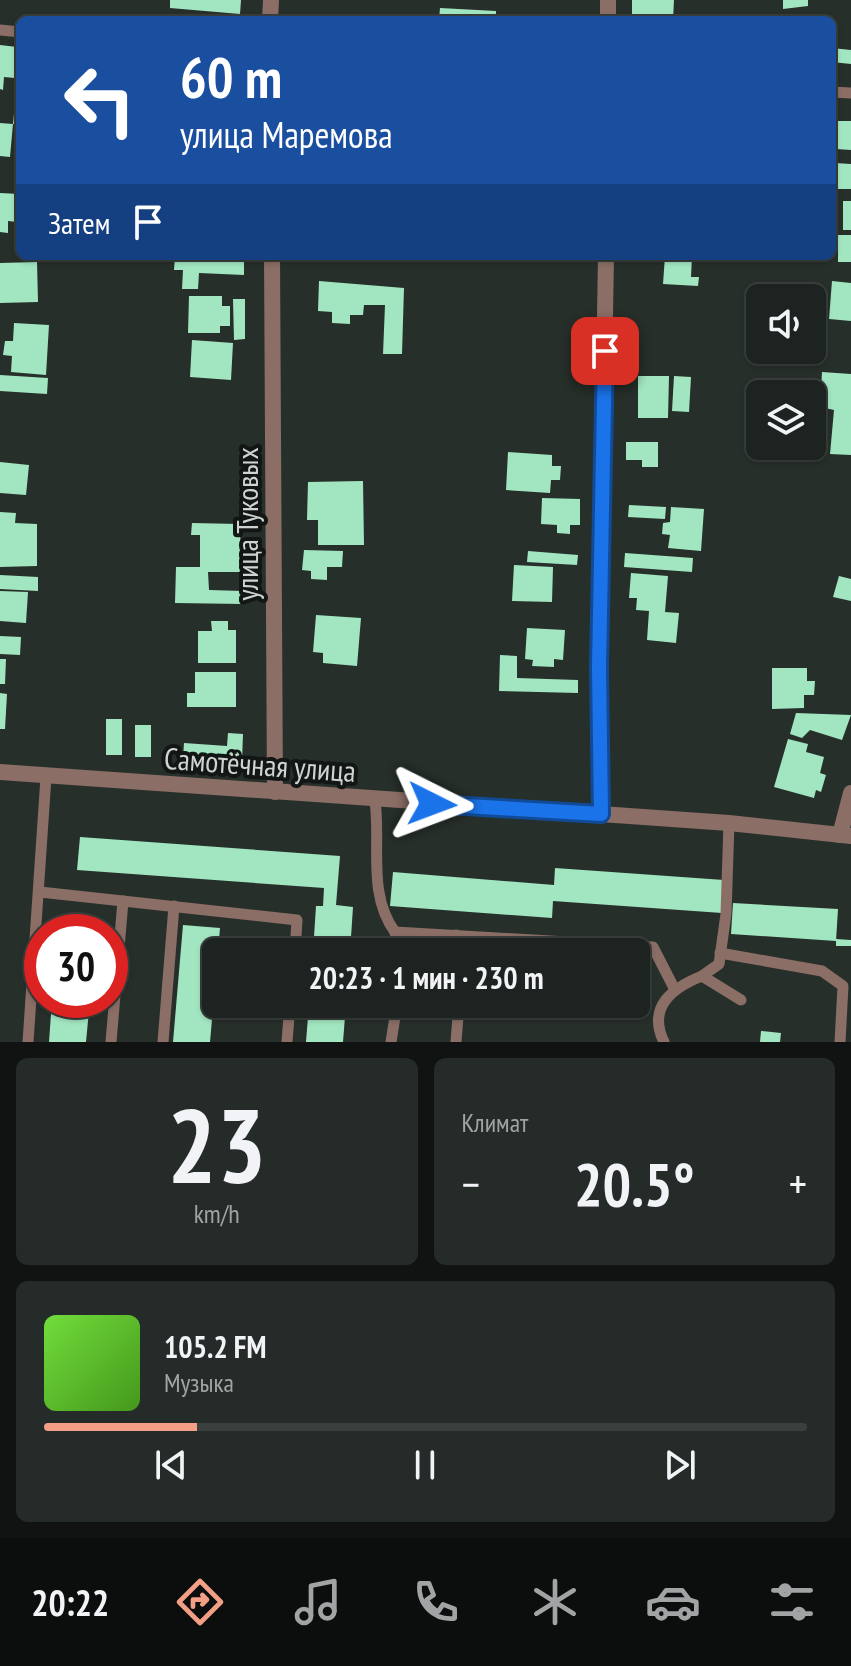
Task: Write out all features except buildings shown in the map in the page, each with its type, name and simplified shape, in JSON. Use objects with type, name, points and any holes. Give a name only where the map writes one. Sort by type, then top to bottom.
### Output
[{"type":"street","name":"улица Туковых","points":[[272,260],[275,792]]},
{"type":"street","points":[[601,814],[599,667],[606,260]]},
{"type":"street","name":"Самотёчная улица","points":[[0,772],[375,801],[729,823],[846,835]]},
{"type":"street","points":[[846,835],[851,793]]},
{"type":"lane","points":[[28,1042],[46,777]]},
{"type":"lane","points":[[375,801],[380,836],[375,867],[385,919],[396,938]]},
{"type":"lane","points":[[664,1042],[660,1032],[659,1007],[674,988],[702,976],[719,964],[726,914],[729,823]]},
{"type":"lane","points":[[40,892],[297,920],[296,938]]},
{"type":"lane","points":[[111,1042],[123,901]]},
{"type":"lane","points":[[163,1042],[174,906]]},
{"type":"lane","points":[[395,932],[653,947],[674,988]]},
{"type":"lane","points":[[720,953],[822,971],[843,986],[840,1042]]},
{"type":"lane","points":[[702,976],[741,1000]]},
{"type":"lane","points":[[287,1042],[289,1018]]},
{"type":"lane","points":[[391,1042],[395,1018]]},
{"type":"lane","points":[[456,1042],[458,1018]]},
{"type":"route","points":[[432,804],[601,814],[599,667],[605,351]]}]
